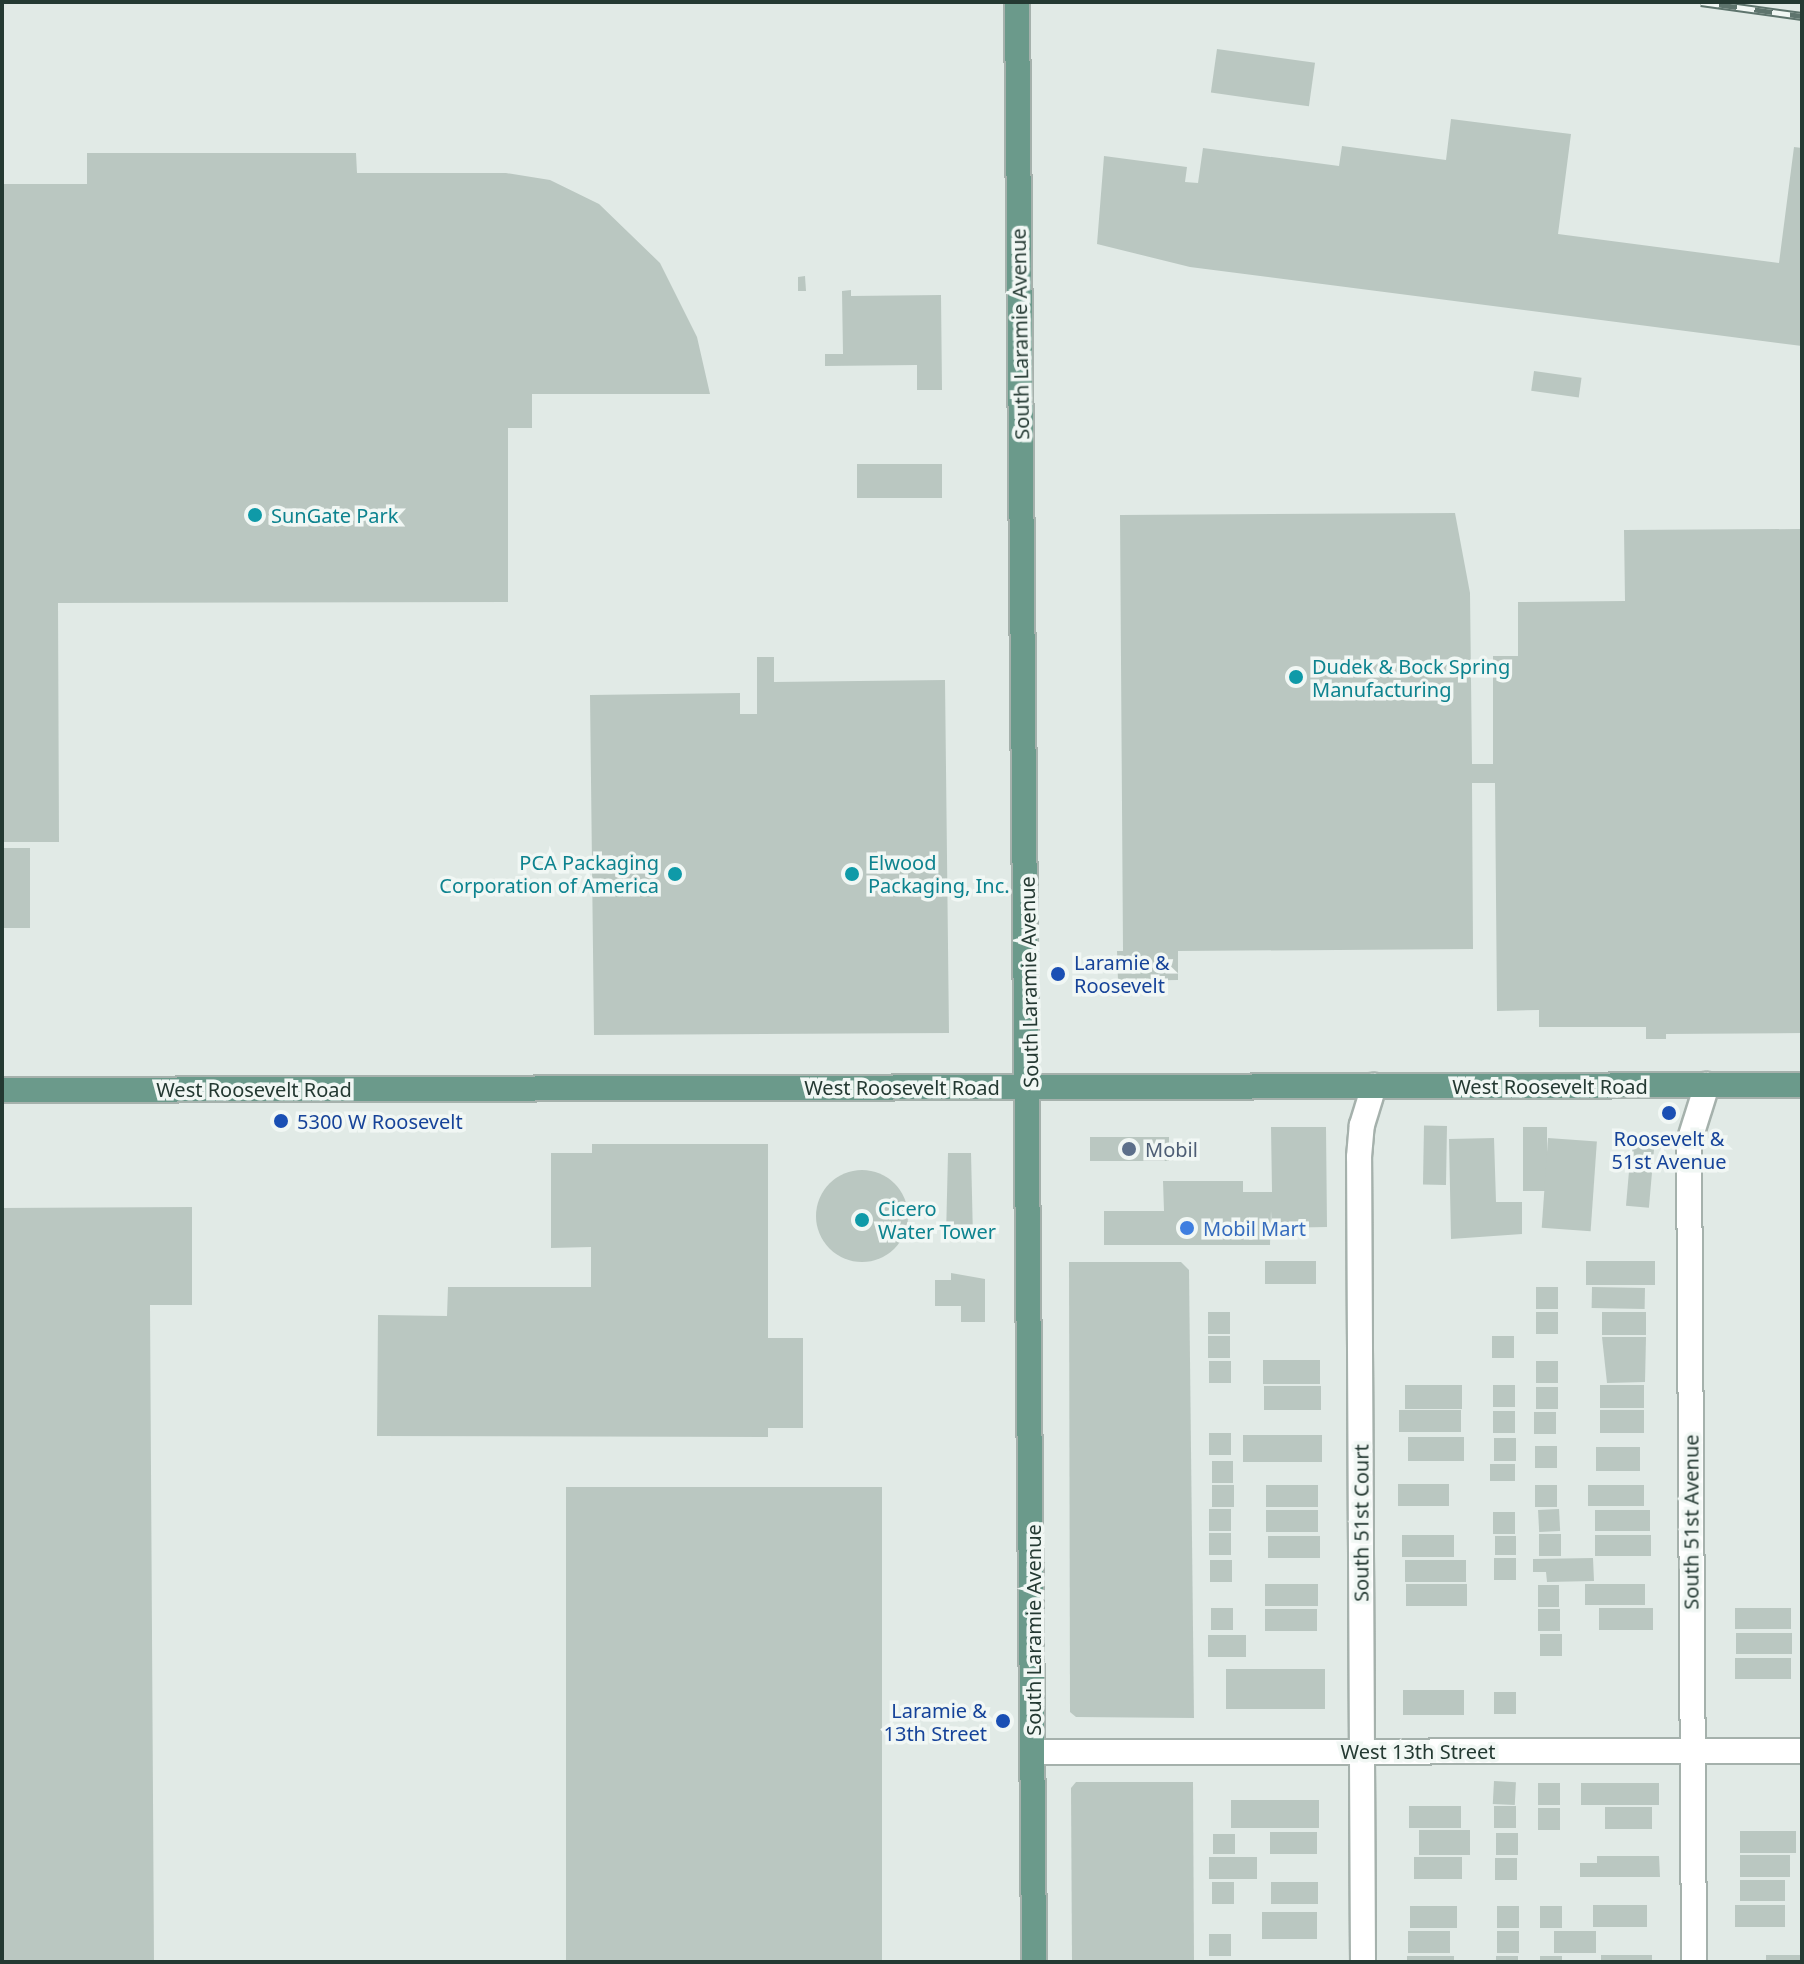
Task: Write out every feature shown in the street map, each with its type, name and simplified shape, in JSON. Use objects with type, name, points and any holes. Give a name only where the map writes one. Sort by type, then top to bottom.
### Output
[{"type":"main road","name":"South Laramie Avenue","points":[[1017,2],[1030,1086],[1034,1962]]},
{"type":"main road","name":"West Roosevelt Road","points":[[2,1090],[1802,1085]]},
{"type":"street","name":"South 51st Avenue","points":[[1694,1962],[1689,1142],[1707,1085]]},
{"type":"street","name":"South 51st Court","points":[[1363,1962],[1359,1157],[1362,1125],[1374,1086]]},
{"type":"street","name":"West 13th Street","points":[[1033,1752],[1802,1751]]},
{"type":"building","points":[[1217,49],[1315,63],[1309,106],[1211,93]]},
{"type":"building","points":[[1451,119],[1571,134],[1558,234],[1779,263],[1794,147],[1802,148],[1802,346],[1190,267],[1097,244],[1104,156],[1187,167],[1185,182],[1198,183],[1203,148],[1339,166],[1342,146],[1446,160]]},
{"type":"building","name":"SunGate Park","points":[[87,153],[356,153],[357,173],[506,173],[550,180],[599,204],[660,263],[697,337],[710,394],[532,394],[532,428],[508,428],[508,602],[58,603],[59,842],[2,842],[2,184],[87,184]]},
{"type":"building","points":[[805,276],[806,291],[798,291],[798,277]]},
{"type":"building","points":[[851,290],[851,296],[941,295],[942,390],[917,390],[917,365],[825,366],[825,354],[843,354],[842,291]]},
{"type":"building","points":[[1534,371],[1582,378],[1579,397],[1531,391]]},
{"type":"building","points":[[857,464],[942,464],[942,498],[857,498]]},
{"type":"building","points":[[1455,513],[1470,593],[1472,764],[1493,764],[1493,656],[1518,656],[1518,602],[1625,601],[1624,530],[1802,529],[1802,1033],[1666,1034],[1666,1039],[1646,1039],[1646,1027],[1539,1027],[1539,1010],[1497,1011],[1495,783],[1472,783],[1473,949],[1178,951],[1178,980],[1118,981],[1117,951],[1123,951],[1120,515]]},
{"type":"building","points":[[757,657],[774,657],[774,682],[945,680],[949,1033],[594,1035],[590,695],[740,693],[740,714],[757,714]]},
{"type":"building","points":[[2,848],[30,848],[30,928],[2,928]]},
{"type":"building","points":[[1424,1126],[1447,1126],[1446,1185],[1423,1185]]},
{"type":"building","name":"Mobil Mart","points":[[1271,1127],[1326,1127],[1327,1227],[1272,1228],[1271,1211],[1270,1245],[1104,1245],[1104,1211],[1164,1211],[1163,1181],[1243,1181],[1243,1192],[1272,1192]]},
{"type":"building","points":[[1523,1127],[1547,1127],[1547,1191],[1523,1191]]},
{"type":"building","name":"Mobil","points":[[1090,1137],[1169,1137],[1169,1161],[1090,1161]]},
{"type":"building","points":[[1632,1137],[1655,1139],[1649,1208],[1626,1206]]},
{"type":"building","points":[[1494,1138],[1496,1202],[1522,1202],[1522,1234],[1451,1239],[1449,1139]]},
{"type":"building","points":[[1548,1138],[1597,1141],[1591,1231],[1542,1228]]},
{"type":"building","points":[[592,1144],[768,1144],[768,1338],[803,1338],[803,1428],[768,1428],[768,1437],[377,1436],[378,1315],[447,1316],[448,1287],[591,1287],[591,1247],[551,1248],[551,1153],[592,1153]]},
{"type":"building","points":[[948,1153],[971,1153],[973,1238],[946,1237]]},
{"type":"building","name":"Cicero Water Tower","points":[[853,1170],[871,1170],[888,1177],[901,1190],[908,1216],[901,1242],[888,1255],[871,1262],[853,1262],[836,1255],[823,1242],[816,1225],[816,1207],[823,1190],[836,1177]]},
{"type":"building","points":[[192,1207],[192,1305],[150,1305],[154,1962],[2,1962],[2,1208]]},
{"type":"building","points":[[1265,1261],[1316,1261],[1316,1284],[1265,1284]]},
{"type":"building","points":[[1586,1261],[1655,1261],[1655,1285],[1586,1285]]},
{"type":"building","points":[[1069,1262],[1181,1262],[1189,1270],[1194,1718],[1076,1717],[1070,1712]]},
{"type":"building","points":[[951,1273],[985,1279],[985,1322],[961,1322],[961,1306],[935,1306],[935,1280],[951,1280]]},
{"type":"building","points":[[1536,1287],[1558,1287],[1558,1309],[1536,1309]]},
{"type":"building","points":[[1592,1287],[1645,1288],[1645,1309],[1592,1308]]},
{"type":"building","points":[[1208,1312],[1230,1312],[1230,1334],[1208,1334]]},
{"type":"building","points":[[1536,1312],[1558,1312],[1558,1334],[1536,1334]]},
{"type":"building","points":[[1602,1312],[1646,1312],[1646,1335],[1602,1335]]},
{"type":"building","points":[[1208,1336],[1230,1336],[1230,1358],[1208,1358]]},
{"type":"building","points":[[1492,1336],[1514,1336],[1514,1358],[1492,1358]]},
{"type":"building","points":[[1602,1337],[1646,1337],[1645,1382],[1607,1383]]},
{"type":"building","points":[[1263,1360],[1320,1360],[1320,1384],[1263,1384]]},
{"type":"building","points":[[1209,1361],[1231,1361],[1231,1383],[1209,1383]]},
{"type":"building","points":[[1536,1361],[1558,1361],[1558,1383],[1536,1383]]},
{"type":"building","points":[[1405,1385],[1462,1385],[1462,1409],[1405,1409]]},
{"type":"building","points":[[1493,1385],[1515,1385],[1515,1407],[1493,1407]]},
{"type":"building","points":[[1600,1385],[1644,1385],[1644,1408],[1600,1408]]},
{"type":"building","points":[[1264,1386],[1321,1386],[1321,1410],[1264,1410]]},
{"type":"building","points":[[1536,1387],[1558,1387],[1558,1409],[1536,1409]]},
{"type":"building","points":[[1399,1410],[1461,1410],[1461,1432],[1399,1432]]},
{"type":"building","points":[[1600,1410],[1644,1410],[1644,1433],[1600,1433]]},
{"type":"building","points":[[1493,1411],[1515,1411],[1515,1433],[1493,1433]]},
{"type":"building","points":[[1534,1412],[1556,1412],[1556,1434],[1534,1434]]},
{"type":"building","points":[[1209,1433],[1231,1433],[1231,1455],[1209,1455]]},
{"type":"building","points":[[1243,1435],[1322,1435],[1322,1462],[1243,1462]]},
{"type":"building","points":[[1408,1437],[1464,1437],[1464,1461],[1408,1461]]},
{"type":"building","points":[[1494,1438],[1516,1438],[1516,1461],[1494,1461]]},
{"type":"building","points":[[1535,1446],[1557,1446],[1557,1468],[1535,1468]]},
{"type":"building","points":[[1596,1447],[1640,1447],[1640,1471],[1596,1471]]},
{"type":"building","points":[[1212,1461],[1233,1461],[1233,1483],[1212,1483]]},
{"type":"building","points":[[1490,1464],[1515,1464],[1515,1481],[1490,1481]]},
{"type":"building","points":[[1398,1484],[1449,1484],[1449,1506],[1398,1506]]},
{"type":"building","points":[[1212,1485],[1234,1485],[1234,1507],[1212,1507]]},
{"type":"building","points":[[1266,1485],[1318,1485],[1318,1507],[1266,1507]]},
{"type":"building","points":[[1535,1485],[1557,1485],[1557,1507],[1535,1507]]},
{"type":"building","points":[[1588,1485],[1644,1485],[1644,1506],[1588,1506]]},
{"type":"building","points":[[566,1487],[882,1487],[882,1962],[566,1962]]},
{"type":"building","points":[[1209,1509],[1231,1509],[1231,1531],[1209,1531]]},
{"type":"building","points":[[1559,1509],[1560,1531],[1539,1532],[1538,1510]]},
{"type":"building","points":[[1266,1510],[1318,1510],[1318,1532],[1266,1532]]},
{"type":"building","points":[[1595,1510],[1650,1510],[1650,1531],[1595,1531]]},
{"type":"building","points":[[1493,1512],[1515,1512],[1515,1534],[1493,1534]]},
{"type":"building","points":[[1209,1533],[1231,1533],[1231,1555],[1209,1555]]},
{"type":"building","points":[[1539,1534],[1561,1534],[1561,1556],[1539,1556]]},
{"type":"building","points":[[1402,1535],[1454,1535],[1454,1557],[1402,1557]]},
{"type":"building","points":[[1595,1535],[1651,1535],[1651,1556],[1595,1556]]},
{"type":"building","points":[[1268,1536],[1320,1536],[1320,1558],[1268,1558]]},
{"type":"building","points":[[1495,1536],[1516,1536],[1516,1555],[1495,1555]]},
{"type":"building","points":[[1494,1558],[1516,1558],[1516,1580],[1494,1580]]},
{"type":"building","points":[[1593,1558],[1594,1581],[1547,1582],[1546,1572],[1533,1572],[1533,1559]]},
{"type":"building","points":[[1210,1560],[1232,1560],[1232,1582],[1210,1582]]},
{"type":"building","points":[[1405,1560],[1466,1560],[1466,1582],[1405,1582]]},
{"type":"building","points":[[1265,1584],[1318,1584],[1318,1606],[1265,1606]]},
{"type":"building","points":[[1406,1584],[1467,1584],[1467,1606],[1406,1606]]},
{"type":"building","points":[[1585,1584],[1645,1584],[1645,1605],[1585,1605]]},
{"type":"building","points":[[1538,1585],[1559,1585],[1559,1607],[1538,1607]]},
{"type":"building","points":[[1211,1608],[1233,1608],[1233,1630],[1211,1630]]},
{"type":"building","points":[[1599,1608],[1653,1608],[1653,1630],[1599,1630]]},
{"type":"building","points":[[1735,1608],[1791,1608],[1791,1629],[1735,1629]]},
{"type":"building","points":[[1265,1609],[1317,1609],[1317,1631],[1265,1631]]},
{"type":"building","points":[[1538,1609],[1560,1609],[1560,1631],[1538,1631]]},
{"type":"building","points":[[1736,1633],[1792,1633],[1792,1654],[1736,1654]]},
{"type":"building","points":[[1540,1634],[1562,1634],[1562,1656],[1540,1656]]},
{"type":"building","points":[[1208,1635],[1246,1635],[1246,1657],[1208,1657]]},
{"type":"building","points":[[1735,1658],[1791,1658],[1791,1679],[1735,1679]]},
{"type":"building","points":[[1226,1669],[1325,1669],[1325,1709],[1226,1709]]},
{"type":"building","points":[[1403,1690],[1464,1690],[1464,1715],[1403,1715]]},
{"type":"building","points":[[1494,1692],[1516,1692],[1516,1714],[1494,1714]]},
{"type":"building","points":[[1494,1781],[1516,1782],[1515,1805],[1493,1804]]},
{"type":"building","points":[[1076,1782],[1193,1782],[1194,1962],[1072,1962],[1071,1788]]},
{"type":"building","points":[[1538,1783],[1560,1783],[1560,1805],[1538,1805]]},
{"type":"building","points":[[1581,1783],[1659,1783],[1659,1805],[1581,1805]]},
{"type":"building","points":[[1231,1800],[1319,1800],[1319,1828],[1231,1828]]},
{"type":"building","points":[[1409,1806],[1461,1806],[1461,1828],[1409,1828]]},
{"type":"building","points":[[1494,1806],[1516,1806],[1516,1828],[1494,1828]]},
{"type":"building","points":[[1605,1807],[1652,1807],[1652,1829],[1605,1829]]},
{"type":"building","points":[[1538,1808],[1560,1808],[1560,1830],[1538,1830]]},
{"type":"building","points":[[1419,1830],[1470,1830],[1470,1855],[1419,1855]]},
{"type":"building","points":[[1740,1831],[1796,1831],[1796,1853],[1740,1853]]},
{"type":"building","points":[[1270,1832],[1317,1832],[1317,1854],[1270,1854]]},
{"type":"building","points":[[1496,1833],[1518,1833],[1518,1855],[1496,1855]]},
{"type":"building","points":[[1213,1834],[1235,1834],[1235,1854],[1213,1854]]},
{"type":"building","points":[[1740,1855],[1790,1855],[1790,1877],[1740,1877]]},
{"type":"building","points":[[1597,1856],[1659,1856],[1660,1877],[1580,1877],[1580,1863],[1597,1863]]},
{"type":"building","points":[[1209,1857],[1257,1857],[1257,1879],[1209,1879]]},
{"type":"building","points":[[1414,1857],[1462,1857],[1462,1879],[1414,1879]]},
{"type":"building","points":[[1495,1858],[1517,1858],[1517,1880],[1495,1880]]},
{"type":"building","points":[[1740,1880],[1785,1880],[1785,1901],[1740,1901]]},
{"type":"building","points":[[1212,1882],[1234,1882],[1234,1904],[1212,1904]]},
{"type":"building","points":[[1271,1882],[1318,1882],[1318,1904],[1271,1904]]},
{"type":"building","points":[[1593,1905],[1647,1905],[1647,1927],[1593,1927]]},
{"type":"building","points":[[1735,1905],[1785,1905],[1785,1927],[1735,1927]]},
{"type":"building","points":[[1410,1906],[1457,1906],[1457,1928],[1410,1928]]},
{"type":"building","points":[[1497,1906],[1519,1906],[1519,1928],[1497,1928]]},
{"type":"building","points":[[1540,1906],[1562,1906],[1562,1928],[1540,1928]]},
{"type":"building","points":[[1262,1912],[1317,1912],[1317,1939],[1262,1939]]},
{"type":"building","points":[[1408,1931],[1450,1931],[1450,1953],[1408,1953]]},
{"type":"building","points":[[1497,1931],[1519,1931],[1519,1953],[1497,1953]]},
{"type":"building","points":[[1554,1931],[1596,1931],[1596,1953],[1554,1953]]},
{"type":"building","points":[[1209,1934],[1231,1934],[1231,1956],[1209,1956]]},
{"type":"building","points":[[1601,1955],[1652,1955],[1652,1962],[1601,1962]]},
{"type":"building","points":[[1766,1955],[1802,1955],[1802,1962],[1766,1962]]},
{"type":"building","points":[[1407,1956],[1454,1956],[1454,1962],[1407,1962]]},
{"type":"building","points":[[1496,1956],[1518,1956],[1518,1962],[1496,1962]]},
{"type":"building","points":[[1540,1956],[1562,1956],[1562,1962],[1540,1962]]},
{"type":"railway","points":[[1701,2],[1802,16]]},
{"type":"place","name":"SunGate Park","points":[[255,515]]},
{"type":"place","name":"Dudek & Bock Spring Manufacturing","points":[[1296,677]]},
{"type":"place","name":"PCA Packaging Corporation of America","points":[[675,874]]},
{"type":"place","name":"Elwood Packaging, Inc.","points":[[852,874]]},
{"type":"place","name":"Laramie & Roosevelt","points":[[1058,974]]},
{"type":"place","name":"Roosevelt & 51st Avenue","points":[[1669,1113]]},
{"type":"place","name":"5300 W Roosevelt","points":[[281,1121]]},
{"type":"place","name":"Mobil","points":[[1129,1149]]},
{"type":"place","name":"Cicero Water Tower","points":[[862,1220]]},
{"type":"place","name":"Mobil Mart","points":[[1187,1228]]},
{"type":"place","name":"Laramie & 13th Street","points":[[1003,1721]]}]
